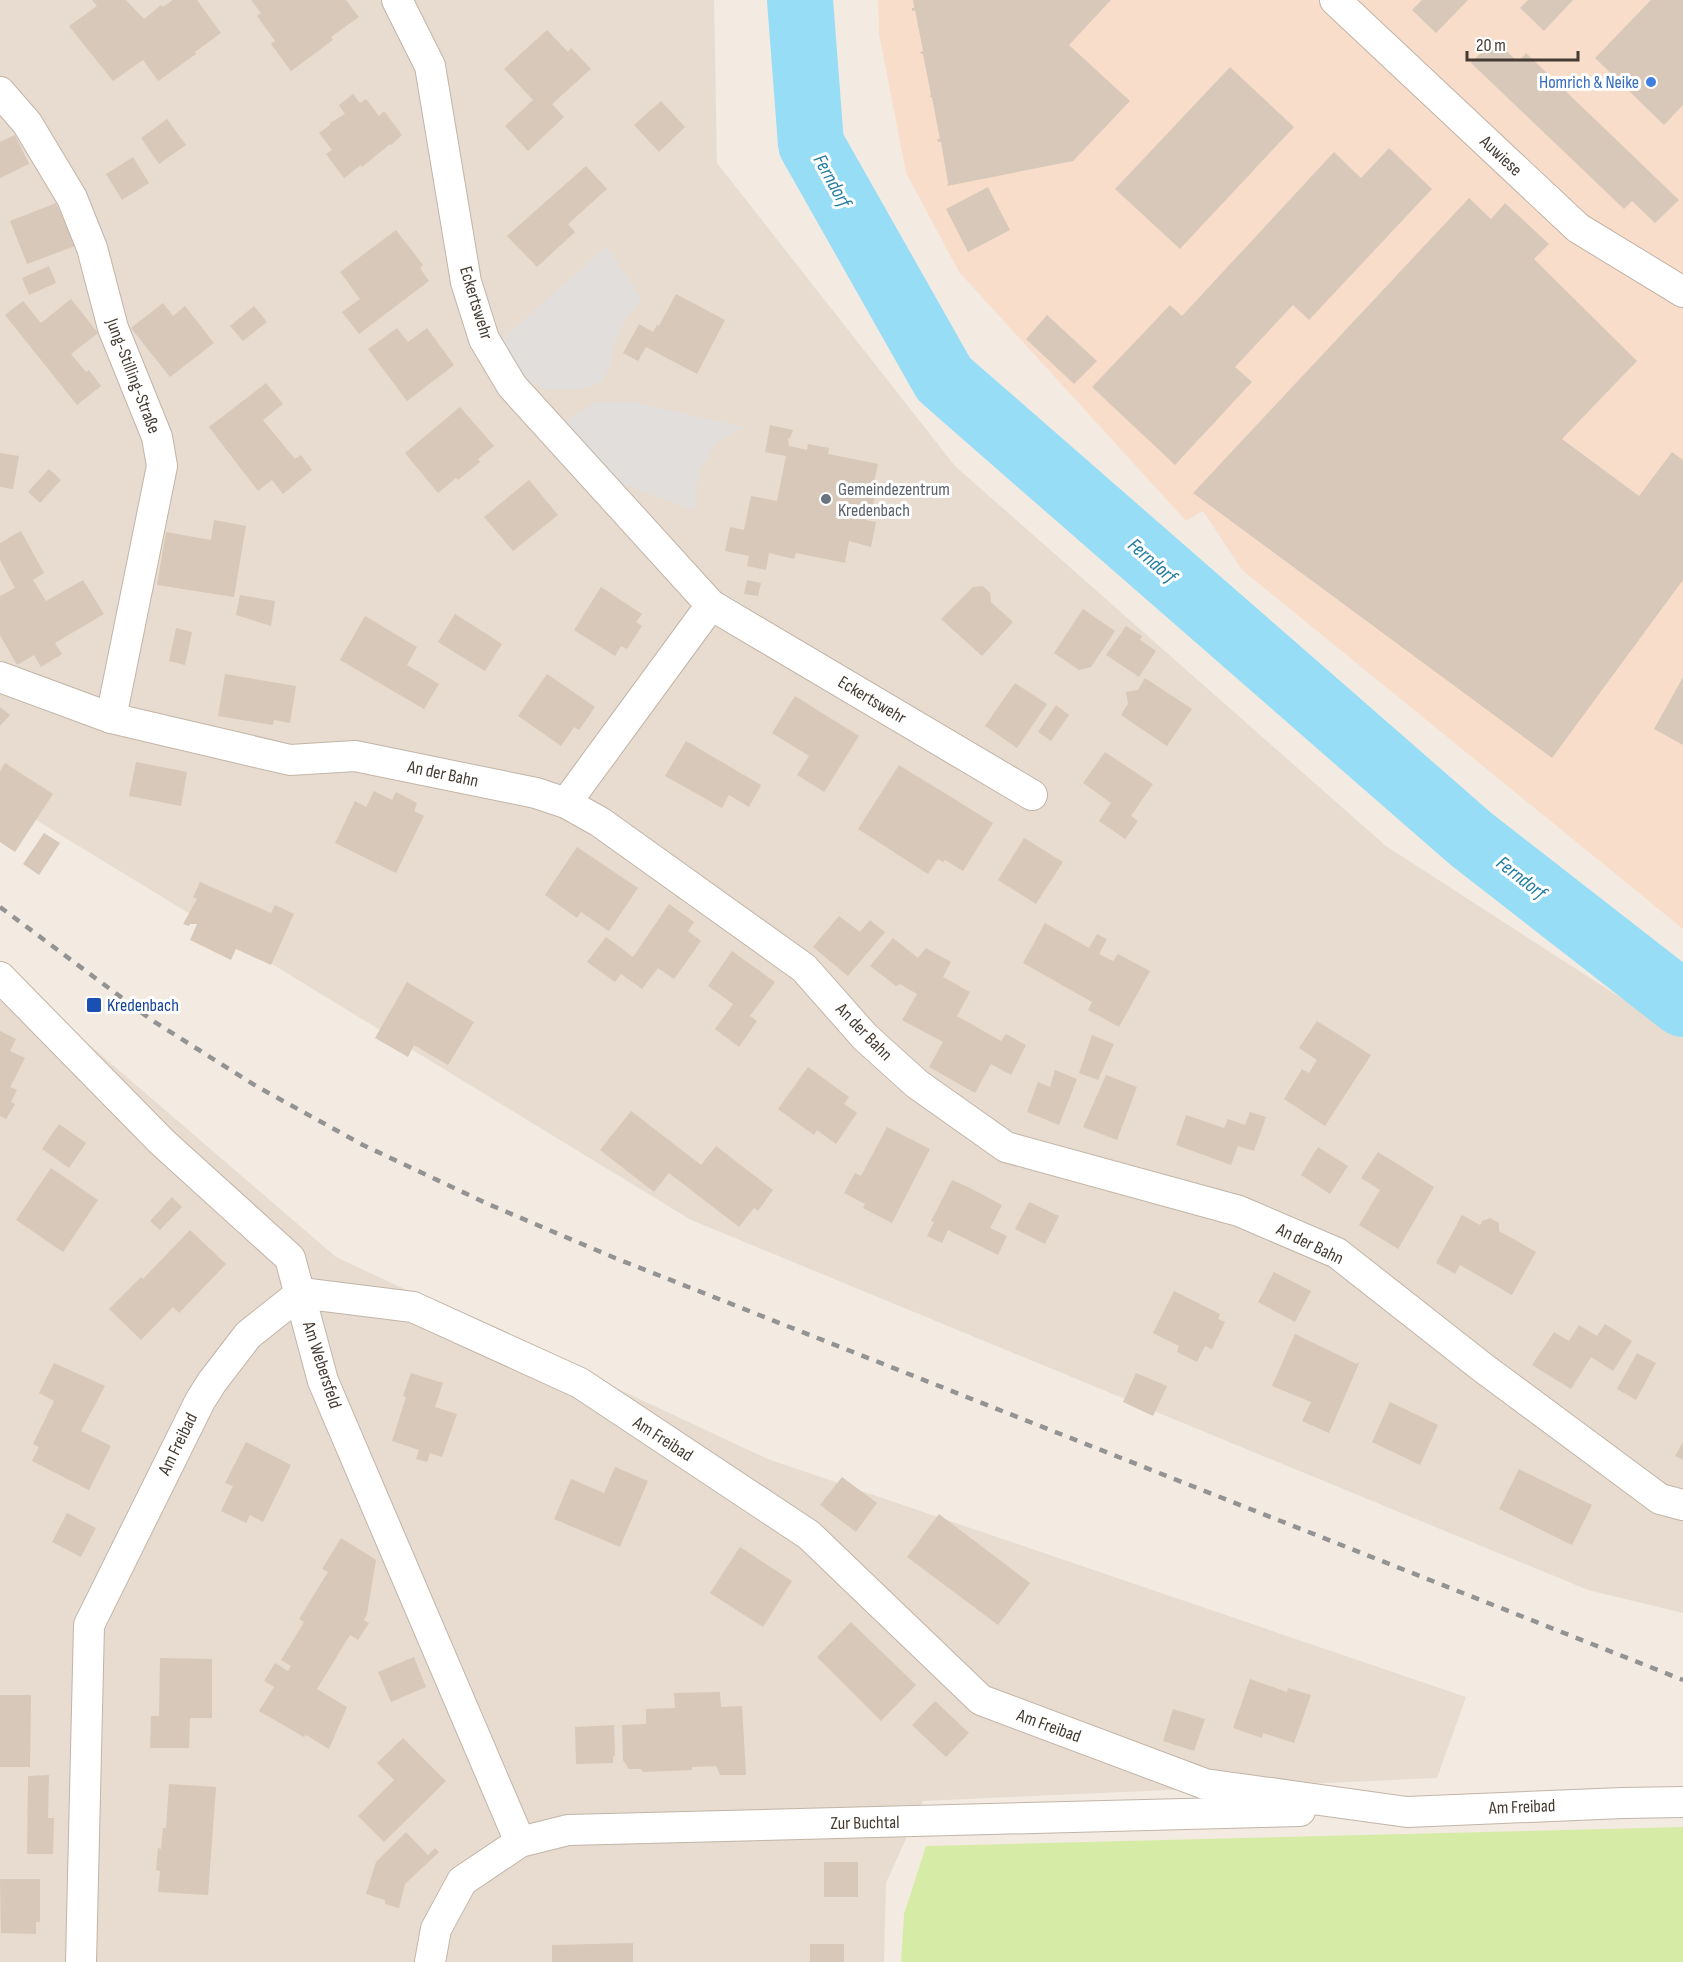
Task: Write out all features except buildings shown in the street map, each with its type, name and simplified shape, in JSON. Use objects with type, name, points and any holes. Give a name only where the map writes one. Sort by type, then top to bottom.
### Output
[{"type":"street","name":"Eckertswehr","points":[[397,0],[430,66],[466,282],[484,339],[512,386],[711,605],[1032,795]]},
{"type":"street","name":"Auwiese","points":[[1335,0],[1578,228],[1683,292]]},
{"type":"street","name":"Jung-Stilling-Straße","points":[[0,92],[27,123],[72,198],[92,248],[113,328],[157,437],[162,466],[111,718]]},
{"type":"street","points":[[566,803],[711,605]]},
{"type":"street","name":"An der Bahn","points":[[0,677],[111,718],[290,760],[356,756],[536,793],[566,803],[600,822],[804,968],[865,1037],[917,1084],[1006,1147],[1239,1210],[1337,1253],[1482,1367],[1660,1499],[1683,1505]]},
{"type":"street","name":"Am Webersfeld","points":[[0,977],[162,1142],[290,1258],[323,1381],[520,1842]]},
{"type":"street","name":"Am Freibad","points":[[81,1962],[89,1624],[200,1401],[212,1382],[248,1335],[301,1293],[412,1306],[580,1383],[809,1535],[981,1700],[1205,1784],[1407,1812],[1683,1802]]},
{"type":"street","name":"Zur Buchtal","points":[[430,1962],[436,1929],[462,1881],[520,1842],[568,1830],[1242,1814],[1370,1808]]},
{"type":"shaded area","points":[[0,0],[714,0],[717,163],[955,466],[1386,846],[1683,1038],[1683,1613],[1588,1590],[691,1220],[0,798]]},
{"type":"shaded area","points":[[878,0],[1683,0],[1683,929],[1242,570],[1203,511],[1186,521],[959,272],[906,173],[879,34]]},
{"type":"shaded area","points":[[606,247],[642,299],[626,318],[615,340],[610,365],[602,382],[580,389],[545,389],[518,377],[500,341]]},
{"type":"shaded area","points":[[597,402],[632,402],[743,427],[716,443],[699,471],[694,510],[606,478],[557,425]]},
{"type":"shaded area","points":[[0,968],[336,1257],[768,1459],[1466,1697],[1437,1778],[923,1801],[886,1883],[884,1962],[0,1962]]},
{"type":"green space","points":[[1683,1827],[1683,1962],[901,1962],[904,1914],[926,1846]]},
{"type":"waterway","name":"Ferndorf","points":[[800,0],[811,144],[944,379],[1471,839],[1683,1004]]},
{"type":"railway","points":[[0,907],[153,1021],[256,1086],[363,1145],[488,1204],[615,1258],[1683,1680]]},
{"type":"place","name":"Homrich & Neike","points":[[1651,82]]},
{"type":"place","name":"Gemeindezentrum Kredenbach","points":[[826,499]]},
{"type":"place","name":"Kredenbach","points":[[94,1005]]}]
